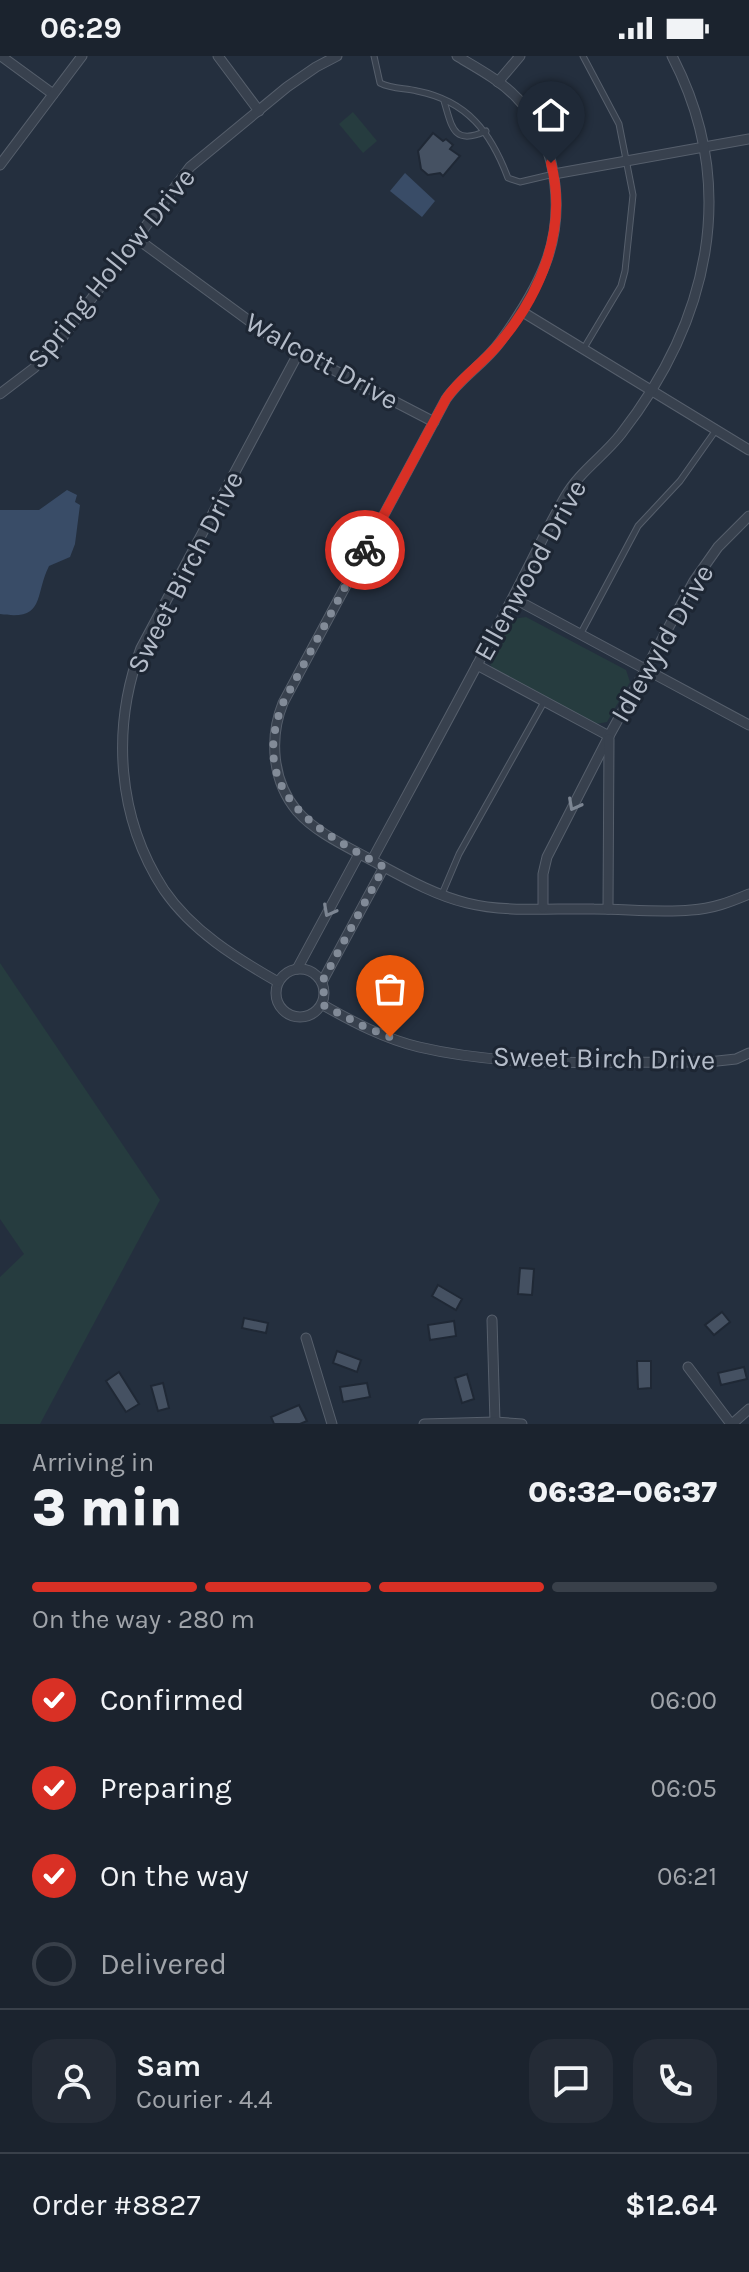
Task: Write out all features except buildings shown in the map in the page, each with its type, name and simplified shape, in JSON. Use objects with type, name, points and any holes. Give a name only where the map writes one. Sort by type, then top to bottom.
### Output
[{"type":"street","points":[[1,56],[53,94]]},
{"type":"street","points":[[0,165],[82,56]]},
{"type":"street","points":[[218,56],[259,111]]},
{"type":"street","name":"Spring Hollow Drive","points":[[0,394],[34,368],[59,342],[190,167],[316,67],[337,56]]},
{"type":"street","points":[[457,56],[517,97],[542,135],[558,198],[558,220],[551,253],[521,311],[497,346],[457,383],[291,689],[276,720],[275,759],[281,786],[297,811],[314,826],[384,867],[442,896],[470,904],[691,910],[725,904],[749,894]]},
{"type":"street","points":[[498,82],[520,56]]},
{"type":"street","name":"Ellenwood Drive","points":[[372,860],[567,493],[622,434],[681,335],[703,271],[711,208],[705,146],[692,97],[672,56]]},
{"type":"street","points":[[554,174],[749,139]]},
{"type":"street","name":"Walcott Drive","points":[[136,238],[245,320],[299,352],[434,422]]},
{"type":"street","points":[[521,311],[749,450]]},
{"type":"street","name":"Sweet Birch Drive","points":[[278,982],[229,953],[184,913],[165,890],[136,831],[126,791],[122,726],[131,676],[141,648],[299,352]]},
{"type":"street","name":"Idlewyld Drive","points":[[543,908],[543,874],[547,857],[609,736],[694,581],[718,547],[749,516]]},
{"type":"street","points":[[513,598],[749,725]]},
{"type":"street","points":[[477,665],[609,736]]},
{"type":"street","name":"Idlewyld Drive","points":[[608,909],[609,736]]},
{"type":"street","points":[[297,969],[359,854]]},
{"type":"street","points":[[322,982],[384,867]]},
{"type":"street","points":[[297,969],[309,970],[319,976],[324,987],[323,1005],[309,1016],[298,1017],[287,1013],[279,1005],[276,993],[278,982],[286,973],[297,969]]},
{"type":"street","name":"Sweet Birch Drive","points":[[323,1005],[390,1037],[460,1056],[516,1060],[708,1062],[736,1059],[749,1053]]},
{"type":"street","points":[[492,1320],[495,1422]]},
{"type":"street","points":[[306,1338],[332,1424]]},
{"type":"street","points":[[688,1367],[732,1424],[749,1409]]},
{"type":"street","points":[[424,1424],[522,1424]]},
{"type":"lane","points":[[374,56],[380,83],[444,100],[486,131],[496,146],[508,178],[520,182],[554,174]]},
{"type":"lane","points":[[583,56],[619,124],[633,195],[621,286],[584,348]]},
{"type":"lane","points":[[444,100],[448,119],[458,134],[473,137],[486,131]]},
{"type":"lane","points":[[580,634],[638,526],[680,481],[716,430]]},
{"type":"lane","points":[[442,896],[459,854],[544,701]]},
{"type":"green space","points":[[353,112],[377,141],[363,153],[339,124]]},
{"type":"green space","points":[[526,617],[626,670],[630,682],[607,722],[596,724],[494,671],[488,660],[512,619]]},
{"type":"green space","points":[[0,963],[160,1200],[40,1424],[0,1424],[0,1277],[24,1254],[0,1219]]},
{"type":"water","points":[[405,173],[435,201],[422,217],[390,191]]},
{"type":"water","points":[[67,490],[77,495],[75,502],[80,505],[75,544],[70,557],[49,566],[32,610],[25,614],[0,614],[0,510],[39,510]]},
{"type":"way so far","points":[[365,550],[283,703],[276,720],[275,759],[281,786],[297,811],[314,826],[384,867],[322,982],[323,1005],[390,1037]]},
{"type":"route","points":[[365,550],[446,399],[457,383],[497,346],[537,283],[551,253],[558,220],[558,198],[551,163]]}]
